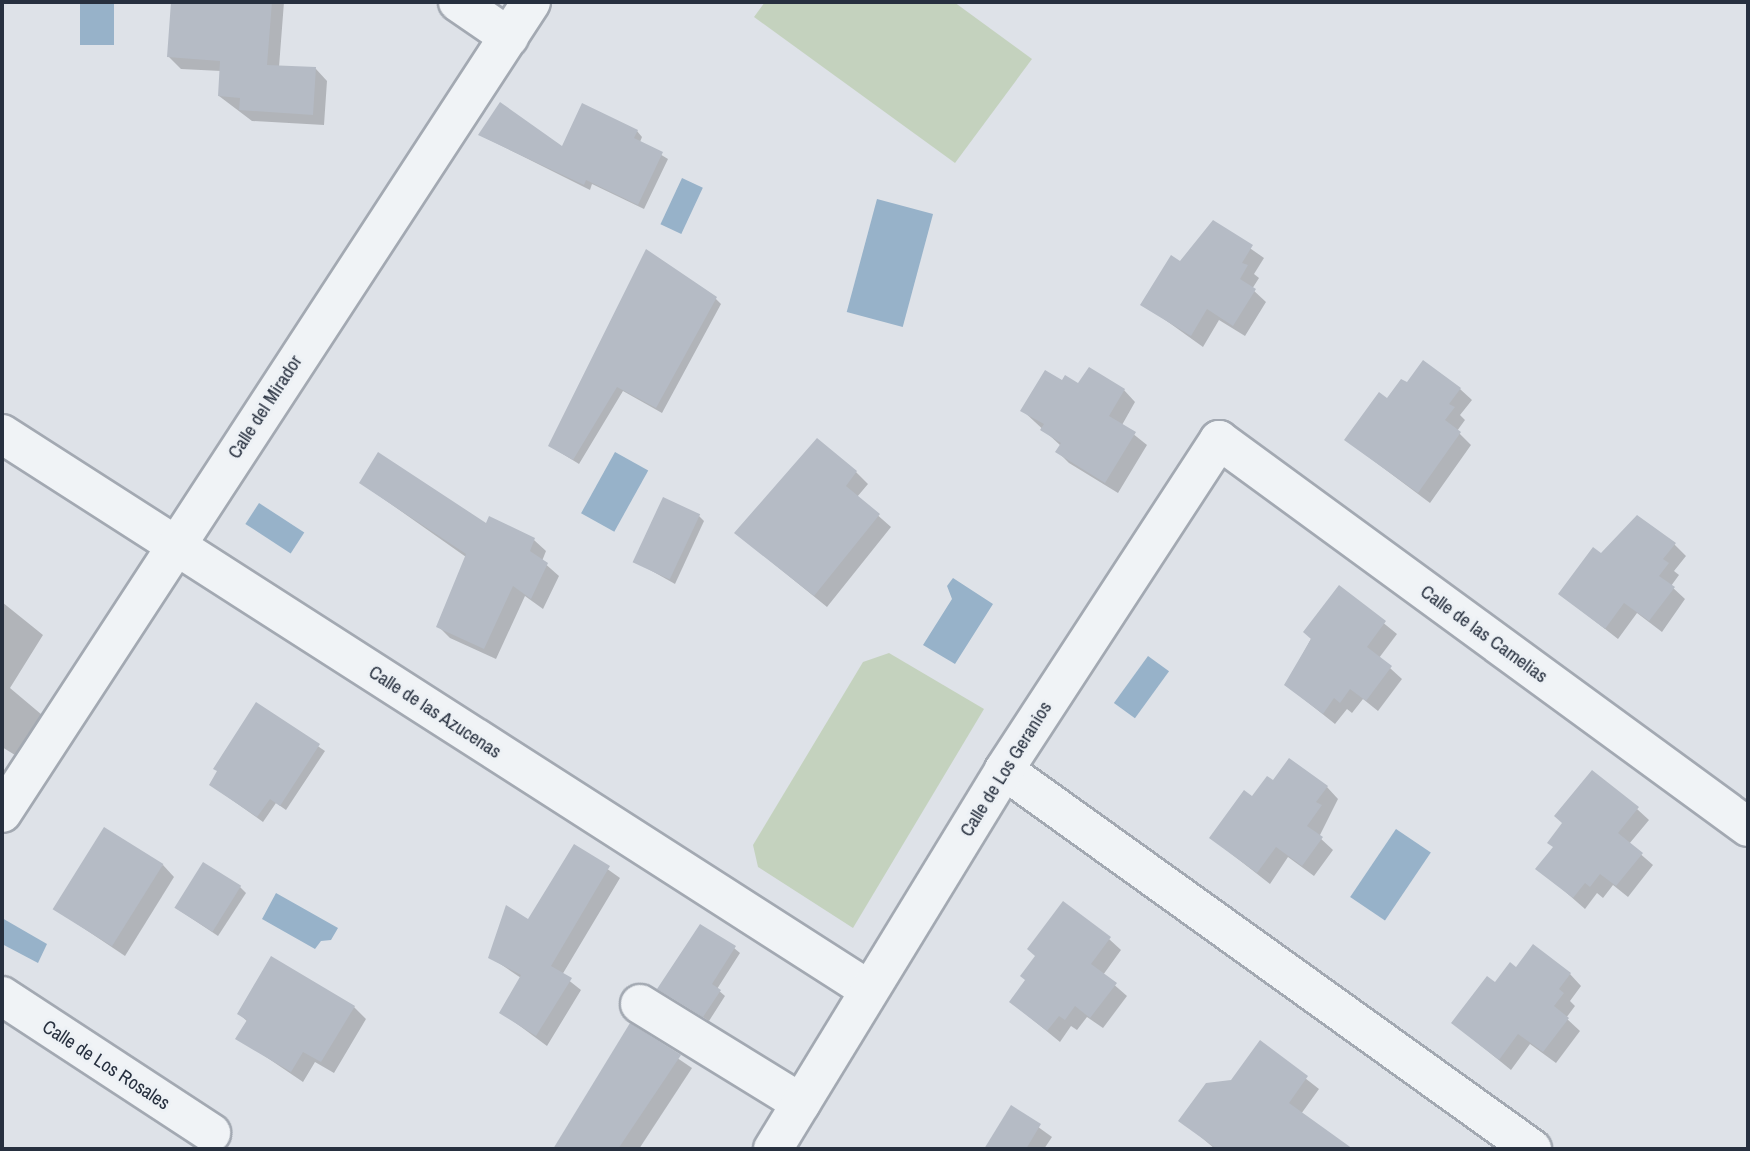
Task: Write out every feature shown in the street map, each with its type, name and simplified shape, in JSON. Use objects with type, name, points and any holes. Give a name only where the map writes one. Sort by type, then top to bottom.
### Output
[{"type":"street","points":[[458,2],[509,37]]},
{"type":"street","name":"Calle del Mirador","points":[[2,813],[174,545],[531,2]]},
{"type":"street","name":"Calle de las Azucenas","points":[[2,434],[869,990]]},
{"type":"street","name":"Calle de Los Geranios","points":[[773,1149],[1004,770],[1219,440]]},
{"type":"street","name":"Calle de las Camelias","points":[[1219,440],[1748,827]]},
{"type":"street","points":[[1004,770],[1532,1149]]},
{"type":"street","name":"Calle de Los Rosales","points":[[2,996],[211,1133]]},
{"type":"street","points":[[640,1004],[801,1104]]},
{"type":"green space","points":[[765,2],[954,2],[1032,59],[955,163],[754,17]]},
{"type":"green space","points":[[889,653],[984,709],[853,928],[758,867],[753,845],[863,662]]},
{"type":"water","points":[[80,2],[114,2],[114,45],[80,45]]},
{"type":"water","points":[[682,178],[703,188],[681,234],[660,224]]},
{"type":"water","points":[[877,199],[933,214],[903,327],[847,312]]},
{"type":"water","points":[[615,452],[648,470],[614,532],[581,513]]},
{"type":"water","points":[[259,503],[304,532],[291,553],[245,524]]},
{"type":"water","points":[[953,578],[993,604],[955,664],[923,645],[952,599],[947,586]]},
{"type":"water","points":[[1148,656],[1169,671],[1135,718],[1114,703]]},
{"type":"water","points":[[1396,829],[1431,852],[1385,920],[1350,897]]},
{"type":"water","points":[[276,893],[338,928],[331,940],[321,941],[315,949],[262,919]]},
{"type":"water","points":[[2,918],[47,944],[38,963],[2,944]]},
{"type":"building","points":[[171,2],[272,2],[267,65],[316,67],[313,115],[239,110],[240,98],[218,96],[220,61],[167,57]]},
{"type":"building","points":[[500,102],[562,146],[582,103],[638,130],[634,138],[663,152],[638,205],[586,180],[584,185],[478,135]]},
{"type":"building","points":[[1213,220],[1253,245],[1242,263],[1248,265],[1240,279],[1256,289],[1233,326],[1207,309],[1191,336],[1140,305],[1171,255],[1180,261]]},
{"type":"building","points":[[646,249],[717,297],[656,408],[617,387],[573,460],[548,446]]},
{"type":"building","points":[[1423,360],[1461,388],[1449,404],[1455,407],[1445,420],[1461,432],[1418,493],[1344,440],[1379,392],[1387,398],[1401,379],[1407,382]]},
{"type":"building","points":[[1089,367],[1125,389],[1109,416],[1136,432],[1105,483],[1055,452],[1061,443],[1040,430],[1044,424],[1020,411],[1045,370],[1062,380],[1065,375],[1078,383]]},
{"type":"building","points":[[817,438],[857,471],[846,486],[880,514],[814,596],[734,533]]},
{"type":"building","points":[[378,452],[486,523],[489,516],[535,538],[530,551],[548,563],[531,599],[513,586],[484,649],[436,627],[466,554],[359,483]]},
{"type":"building","points":[[663,497],[700,514],[670,580],[633,562]]},
{"type":"building","points":[[1637,515],[1676,543],[1663,559],[1669,563],[1659,576],[1675,587],[1649,621],[1624,603],[1605,629],[1558,594],[1593,547],[1601,553]]},
{"type":"building","points":[[1339,585],[1386,621],[1367,647],[1392,666],[1366,701],[1350,689],[1340,703],[1334,698],[1323,714],[1284,685],[1311,639],[1303,632]]},
{"type":"building","points":[[256,702],[320,744],[280,806],[270,799],[257,817],[209,785],[217,771],[213,769]]},
{"type":"building","points":[[1289,758],[1328,786],[1316,802],[1322,805],[1307,826],[1323,837],[1302,866],[1276,847],[1257,873],[1209,838],[1244,790],[1252,796],[1267,776],[1273,780]]},
{"type":"building","points":[[1592,770],[1639,807],[1618,833],[1643,853],[1616,886],[1600,874],[1590,887],[1585,883],[1573,898],[1535,869],[1553,847],[1547,843],[1562,823],[1554,816]]},
{"type":"building","points":[[104,827],[163,864],[112,946],[53,909]]},
{"type":"building","points":[[574,844],[610,866],[551,966],[572,978],[536,1036],[499,1013],[521,975],[488,958],[506,905],[528,919]]},
{"type":"building","points":[[203,862],[241,886],[213,932],[174,908]]},
{"type":"building","points":[[1063,901],[1111,937],[1091,964],[1117,983],[1090,1018],[1075,1006],[1065,1020],[1059,1016],[1047,1031],[1009,1002],[1025,980],[1020,976],[1035,956],[1027,949]]},
{"type":"building","points":[[700,924],[736,946],[712,984],[721,990],[703,1017],[657,989]]},
{"type":"building","points":[[1533,944],[1571,973],[1559,989],[1564,993],[1554,1006],[1569,1018],[1543,1052],[1518,1034],[1499,1060],[1451,1023],[1487,976],[1495,982],[1510,962],[1516,967]]},
{"type":"building","points":[[271,956],[355,1006],[321,1062],[303,1052],[291,1072],[235,1039],[247,1020],[237,1014]]},
{"type":"building","points":[[630,1023],[681,1055],[618,1149],[553,1149]]},
{"type":"building","points":[[1260,1040],[1308,1076],[1289,1103],[1353,1149],[1217,1149],[1178,1121],[1206,1083],[1231,1080]]},
{"type":"building","points":[[1011,1105],[1041,1124],[1026,1149],[984,1149]]}]
